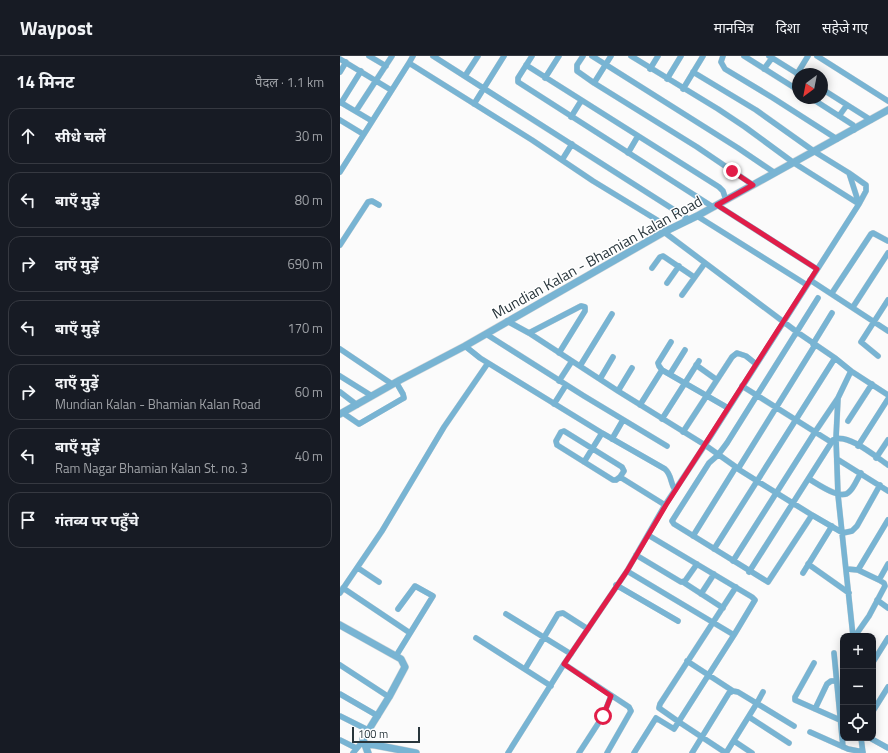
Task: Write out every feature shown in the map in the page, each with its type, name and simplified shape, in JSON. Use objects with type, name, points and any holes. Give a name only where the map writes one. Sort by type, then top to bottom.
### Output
[{"type":"street","points":[[369,56],[386,66]]},
{"type":"street","points":[[356,111],[392,56]]},
{"type":"street","points":[[340,172],[413,56]]},
{"type":"street","points":[[433,56],[572,144],[807,285]]},
{"type":"street","points":[[465,76],[478,56]]},
{"type":"street","points":[[474,104],[504,56]]},
{"type":"street","points":[[532,56],[518,78],[518,82],[628,153],[817,269]]},
{"type":"street","points":[[545,78],[559,56]]},
{"type":"street","points":[[583,56],[577,65],[577,71],[703,151],[753,185]]},
{"type":"street","points":[[592,56],[732,144],[775,173]]},
{"type":"street","points":[[594,83],[611,56]]},
{"type":"street","points":[[650,69],[658,56]]},
{"type":"street","points":[[667,79],[681,56]]},
{"type":"street","points":[[683,89],[703,56]]},
{"type":"street","points":[[723,56],[721,62],[725,69],[837,139]]},
{"type":"street","points":[[744,56],[792,86]]},
{"type":"street","points":[[801,68],[808,56]]},
{"type":"street","points":[[817,56],[888,101]]},
{"type":"street","points":[[633,57],[745,127],[794,163],[859,204]]},
{"type":"street","points":[[764,69],[770,57],[792,70]]},
{"type":"street","points":[[340,59],[391,90]]},
{"type":"street","points":[[340,72],[346,62]]},
{"type":"street","points":[[408,63],[657,220],[665,232],[796,332],[888,395]]},
{"type":"street","points":[[526,65],[719,187],[723,191],[726,200]]},
{"type":"street","points":[[361,71],[341,102],[372,121]]},
{"type":"street","points":[[508,753],[564,664],[616,585],[627,571],[675,490],[784,322],[866,191],[866,185],[849,173],[815,152],[756,110],[693,72]]},
{"type":"street","points":[[828,93],[871,120]]},
{"type":"street","points":[[572,116],[581,101]]},
{"type":"street","points":[[820,104],[853,125],[854,130]]},
{"type":"street","points":[[839,116],[846,105]]},
{"type":"street","name":"Mundian Kalan - Bhamian Kalan Road","points":[[342,413],[394,383],[465,346],[665,232],[694,218],[815,152],[888,110]]},
{"type":"street","points":[[340,120],[363,134]]},
{"type":"street","points":[[628,153],[638,136]]},
{"type":"street","points":[[562,160],[572,144]]},
{"type":"street","points":[[849,173],[859,204]]},
{"type":"street","points":[[340,245],[368,202],[372,201],[379,205]]},
{"type":"street","points":[[832,293],[871,234],[874,233],[888,241]]},
{"type":"street","points":[[853,307],[888,253]]},
{"type":"street","points":[[652,268],[660,257],[663,256],[694,277]]},
{"type":"street","points":[[682,295],[705,263]]},
{"type":"street","points":[[667,282],[679,266]]},
{"type":"street","points":[[810,280],[888,331]]},
{"type":"street","points":[[812,514],[769,582],[766,582],[714,550],[674,524],[672,521],[709,464],[718,455],[818,298]]},
{"type":"street","points":[[878,356],[861,342],[888,300]]},
{"type":"street","points":[[529,333],[583,306],[586,309],[585,311],[559,353]]},
{"type":"street","points":[[693,536],[777,408],[832,313]]},
{"type":"street","points":[[580,366],[612,314]]},
{"type":"street","points":[[507,321],[529,333],[662,418],[757,481],[843,533]]},
{"type":"street","points":[[486,334],[559,381],[667,446]]},
{"type":"street","points":[[671,342],[658,363],[662,370],[728,408]]},
{"type":"street","points":[[465,346],[474,354],[554,404],[665,469],[669,472],[675,490]]},
{"type":"street","points":[[340,349],[394,383],[404,396],[396,403],[359,424],[342,413]]},
{"type":"street","points":[[670,374],[685,350]]},
{"type":"street","points":[[683,432],[732,357],[737,353],[746,356],[756,364]]},
{"type":"street","points":[[600,379],[613,357]]},
{"type":"street","points":[[714,550],[835,358]]},
{"type":"street","points":[[559,381],[572,361]]},
{"type":"street","points":[[410,633],[342,591],[382,531],[444,427],[488,362]]},
{"type":"street","points":[[662,418],[698,363],[717,380]]},
{"type":"street","points":[[618,391],[632,368]]},
{"type":"street","points":[[640,405],[662,370]]},
{"type":"street","points":[[733,561],[814,432],[838,398],[851,371]]},
{"type":"street","points":[[340,376],[372,396]]},
{"type":"street","points":[[848,421],[872,384]]},
{"type":"street","points":[[554,404],[566,385]]},
{"type":"street","points":[[742,386],[814,432],[834,440],[848,439],[888,465]]},
{"type":"street","points":[[340,392],[357,405]]},
{"type":"street","points":[[838,398],[834,440],[837,459],[838,495],[854,633]]},
{"type":"street","points":[[858,446],[888,399]]},
{"type":"street","points":[[612,439],[623,420]]},
{"type":"street","points":[[561,432],[564,432],[592,448],[624,469],[620,477],[613,480],[584,462],[557,445],[556,442],[561,432]]},
{"type":"street","points":[[584,462],[602,433]]},
{"type":"street","points":[[749,572],[834,440]]},
{"type":"street","points":[[876,458],[888,440]]},
{"type":"street","points":[[837,459],[888,491]]},
{"type":"street","points":[[809,479],[838,495],[845,495],[849,492],[861,473]]},
{"type":"street","points":[[620,477],[666,505]]},
{"type":"street","points":[[843,533],[855,529],[880,486]]},
{"type":"street","points":[[858,570],[888,520]]},
{"type":"street","points":[[803,573],[832,526]]},
{"type":"street","points":[[634,753],[656,718],[674,729],[755,600],[736,587],[648,535]]},
{"type":"street","points":[[636,555],[683,582],[722,608]]},
{"type":"street","points":[[683,582],[697,564]]},
{"type":"street","points":[[808,564],[849,593]]},
{"type":"street","points":[[879,580],[888,564]]},
{"type":"street","points":[[358,568],[379,582]]},
{"type":"street","points":[[847,569],[858,570],[879,580],[884,583],[885,586],[869,616],[856,633]]},
{"type":"street","points":[[627,571],[734,635]]},
{"type":"street","points":[[701,594],[714,574]]},
{"type":"street","points":[[616,585],[678,621]]},
{"type":"street","points":[[396,656],[432,596],[415,586],[398,609]]},
{"type":"street","points":[[736,587],[687,661],[659,708],[726,753],[763,692]]},
{"type":"street","points":[[878,600],[888,608]]},
{"type":"street","points":[[525,669],[558,614],[563,613],[588,629]]},
{"type":"street","points":[[506,614],[571,654]]},
{"type":"street","points":[[340,740],[355,750],[364,743],[368,730],[378,716],[405,667],[401,659],[341,628]]},
{"type":"street","points":[[476,638],[551,686]]},
{"type":"street","points":[[876,657],[888,638]]},
{"type":"street","points":[[814,663],[795,697],[796,700],[840,720],[834,653]]},
{"type":"street","points":[[687,661],[733,691],[738,692],[794,726]]},
{"type":"street","points":[[564,664],[629,707],[631,711],[607,753]]},
{"type":"street","points":[[340,665],[389,697]]},
{"type":"street","points":[[815,709],[827,684],[831,681],[836,681]]},
{"type":"street","points":[[876,706],[888,687]]},
{"type":"street","points":[[692,753],[729,693],[733,691]]},
{"type":"street","points":[[340,694],[378,716]]},
{"type":"street","points":[[579,753],[603,716],[611,696]]},
{"type":"street","points":[[340,716],[368,730]]},
{"type":"street","points":[[749,717],[790,743]]},
{"type":"street","points":[[810,732],[843,747],[863,753],[861,741]]},
{"type":"street","points":[[734,741],[752,753]]},
{"type":"street","points":[[842,741],[843,747]]},
{"type":"street","points":[[875,741],[888,748]]},
{"type":"street","points":[[364,743],[368,753]]},
{"type":"street","points":[[364,743],[416,753]]},
{"type":"route","points":[[603,716],[611,696],[564,664],[616,585],[627,571],[666,505],[817,269],[717,205],[753,185],[732,171]]}]
